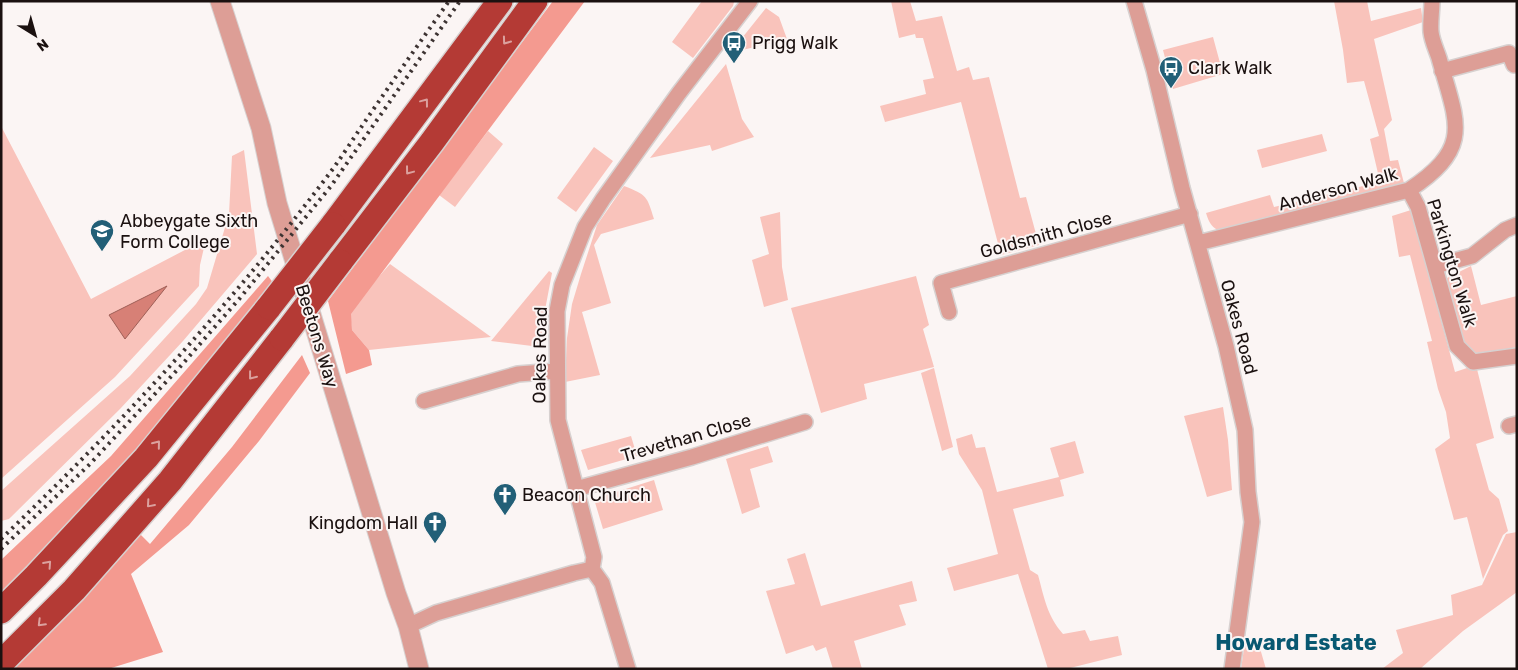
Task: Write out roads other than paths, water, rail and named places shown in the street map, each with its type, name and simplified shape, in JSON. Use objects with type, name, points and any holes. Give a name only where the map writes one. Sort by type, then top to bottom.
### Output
[{"type":"highway","points":[[1,611],[146,458],[334,226],[500,1]]},
{"type":"highway","points":[[1,664],[74,590],[170,482],[432,142],[535,1]]},
{"type":"street","name":"Beetons Way","points":[[220,1],[261,128],[277,203],[393,584],[408,626],[419,669]]},
{"type":"street","name":"Oakes Road","points":[[592,569],[594,557],[558,420],[557,371],[559,342],[557,311],[562,285],[585,227],[602,199],[679,93],[750,1]]},
{"type":"street","name":"Oakes Road","points":[[1134,1],[1154,70],[1190,214],[1226,346],[1245,430],[1248,492],[1252,522],[1232,669]]},
{"type":"street","name":"Anderson Walk","points":[[1198,243],[1409,190],[1440,166],[1448,156],[1454,143],[1456,120],[1431,31],[1432,1]]},
{"type":"street","points":[[1442,71],[1509,53],[1514,65]]},
{"type":"street","name":"Parkington Walk","points":[[1409,190],[1418,207],[1457,346],[1473,362],[1517,356]]},
{"type":"street","name":"Goldsmith Close","points":[[949,312],[941,283],[1190,214]]},
{"type":"street","points":[[1435,266],[1472,256],[1505,230],[1517,225]]},
{"type":"street","points":[[424,401],[518,374],[557,371]]},
{"type":"street","name":"Trevethan Close","points":[[576,489],[692,457],[805,422]]},
{"type":"street","points":[[408,626],[436,613],[574,572],[592,569],[602,583],[628,669]]},
{"type":"railway","points":[[1,539],[128,411],[248,276],[334,167],[449,1]]},
{"type":"railway","points":[[1,549],[90,464],[179,368],[240,298],[331,186],[460,1]]},
{"type":"place","name":"Prigg Walk","points":[[734,64]]},
{"type":"place","name":"Clark Walk","points":[[1171,89]]},
{"type":"place","name":"Abbeygate Sixth Form College","points":[[102,252]]},
{"type":"place","name":"Beacon Church","points":[[505,516]]},
{"type":"place","name":"Kingdom Hall","points":[[435,544]]},
{"type":"district","name":"Howard Estate","points":[[1296,642]]}]
